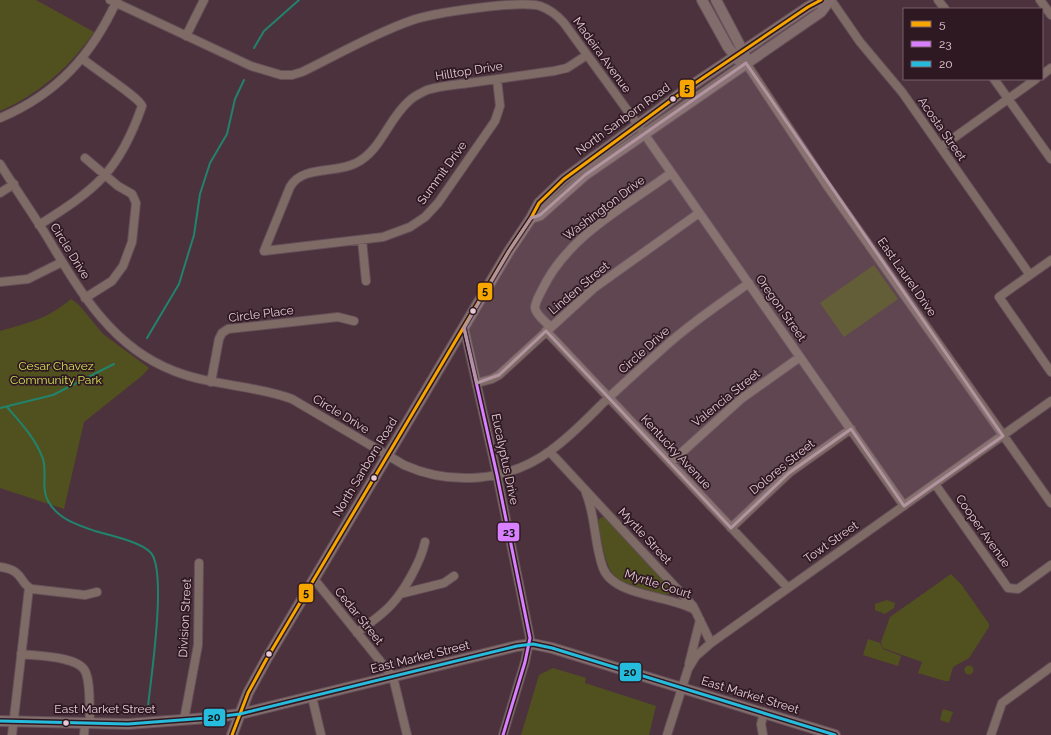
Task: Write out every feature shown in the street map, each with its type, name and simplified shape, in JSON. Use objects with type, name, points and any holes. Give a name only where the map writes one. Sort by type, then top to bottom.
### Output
[{"type":"main road","name":"East Laurel Drive","points":[[702,0],[734,56],[746,63]]},
{"type":"main road","name":"East Laurel Drive","points":[[716,0],[743,50],[746,63]]},
{"type":"main road","name":"North Sanborn Road","points":[[232,735],[260,670],[509,251],[532,218],[539,203],[550,191],[580,167],[638,125],[734,56],[821,0]]},
{"type":"main road","name":"North Sanborn Road","points":[[532,218],[540,215],[585,174],[821,12],[830,0]]},
{"type":"main road","name":"East Market Street","points":[[0,721],[128,724],[240,714],[530,644],[552,648],[835,735]]},
{"type":"street","points":[[186,36],[204,0]]},
{"type":"street","name":"Acosta Street","points":[[830,0],[860,42],[895,82],[1030,275]]},
{"type":"street","points":[[938,0],[944,8]]},
{"type":"street","points":[[1040,0],[1051,15]]},
{"type":"street","points":[[0,118],[40,97],[61,81],[83,59],[103,29],[115,1],[256,68],[276,74],[292,75],[396,26],[418,18],[513,4],[541,3]]},
{"type":"street","name":"Madeira Avenue","points":[[541,3],[560,18],[638,125]]},
{"type":"street","name":"Hilltop Drive","points":[[264,251],[290,188],[297,178],[308,173],[345,168],[360,161],[372,150],[405,105],[422,92],[433,88],[562,69],[587,55]]},
{"type":"street","points":[[39,225],[83,196],[105,176],[126,146],[142,104],[83,59]]},
{"type":"street","name":"East Laurel Drive","points":[[746,63],[828,187],[1051,503]]},
{"type":"street","points":[[1043,74],[1051,68]]},
{"type":"street","name":"Summit Drive","points":[[264,251],[382,237],[403,230],[420,220],[434,207],[495,121],[500,106],[497,79]]},
{"type":"street","points":[[995,80],[1051,159]]},
{"type":"street","points":[[941,147],[1035,80]]},
{"type":"street","name":"Oregon Street","points":[[638,125],[904,506]]},
{"type":"street","points":[[85,158],[105,176],[135,197],[132,242],[125,262],[118,274],[107,284],[85,298]]},
{"type":"street","name":"Circle Drive","points":[[0,164],[85,298],[108,327],[139,353],[173,371],[211,382],[292,399],[388,456],[412,468],[442,477],[468,479],[497,475],[525,466],[550,452],[681,332],[749,283]]},
{"type":"street","name":"Washington Drive","points":[[548,329],[537,313],[535,306],[548,279],[564,256],[590,231],[671,173]]},
{"type":"street","points":[[0,193],[14,184]]},
{"type":"street","name":"Linden Street","points":[[477,383],[492,379],[499,375],[548,329],[608,277],[699,213]]},
{"type":"street","points":[[362,240],[366,281]]},
{"type":"street","points":[[1051,260],[999,297],[1051,372]]},
{"type":"street","points":[[0,282],[28,279],[62,262]]},
{"type":"street","name":"Circle Place","points":[[211,382],[219,339],[222,333],[228,329],[338,317],[354,321]]},
{"type":"street","name":"Eucalyptus Drive","points":[[464,328],[497,475],[529,629],[530,644],[503,735]]},
{"type":"street","name":"Kentucky Avenue","points":[[548,329],[609,398],[788,588]]},
{"type":"street","name":"Valencia Street","points":[[670,463],[740,399],[800,356]]},
{"type":"street","name":"Towt Street","points":[[667,735],[681,687],[696,656],[711,643],[1003,436],[1051,400]]},
{"type":"street","name":"Dolores Street","points":[[730,528],[789,473],[851,429]]},
{"type":"street","name":"Myrtle Street","points":[[550,452],[673,583],[697,611],[711,643]]},
{"type":"street","name":"Cooper Avenue","points":[[935,484],[1006,586],[1013,590],[1018,589],[1051,565]]},
{"type":"street","name":"Myrtle Court","points":[[584,489],[588,497],[603,568],[610,579],[620,586],[688,606],[697,611]]},
{"type":"street","points":[[594,526],[595,520],[600,515],[606,515],[612,518]]},
{"type":"street","points":[[357,633],[391,605],[400,594],[423,554],[426,542]]},
{"type":"street","name":"Division Street","points":[[184,720],[198,645],[199,563]]},
{"type":"street","points":[[0,567],[14,570],[29,588],[12,735]]},
{"type":"street","points":[[400,594],[444,583],[454,576]]},
{"type":"street","name":"Cedar Street","points":[[314,579],[393,677],[408,735]]},
{"type":"street","points":[[662,599],[672,595],[674,589],[673,583]]},
{"type":"street","points":[[29,588],[85,595],[97,592]]},
{"type":"street","points":[[686,675],[700,620]]},
{"type":"street","points":[[22,654],[72,661],[82,666],[87,677],[87,723],[84,735]]},
{"type":"street","points":[[991,735],[1002,703],[1051,667]]},
{"type":"street","points":[[312,697],[321,735]]},
{"type":"street","points":[[764,713],[761,727],[764,735]]},
{"type":"highlighted area","points":[[746,63],[1003,436],[904,506],[851,429],[789,473],[731,528],[546,331],[499,375],[477,383],[464,328],[509,251],[531,218],[540,215],[585,175]]},
{"type":"green space","points":[[0,0],[36,0],[94,32],[75,57],[53,78],[41,88],[0,111]]},
{"type":"green space","points":[[874,265],[898,299],[844,337],[820,303]]},
{"type":"green space","name":"Cesar Chavez Community Park","points":[[71,299],[79,305],[103,334],[149,368],[143,375],[84,422],[64,509],[0,488],[0,331],[37,320],[54,312]]},
{"type":"green space","points":[[602,517],[606,518],[671,587],[670,594],[665,595],[632,585],[621,581],[614,575],[609,568],[602,543],[598,523],[599,519]]},
{"type":"green space","points":[[951,574],[961,584],[989,624],[989,627],[969,658],[953,667],[949,681],[945,681],[918,673],[922,662],[883,648],[881,642],[890,617]]},
{"type":"green space","points":[[887,600],[895,603],[894,608],[885,614],[875,610],[875,604]]},
{"type":"green space","points":[[868,639],[880,643],[883,649],[901,656],[898,666],[863,655]]},
{"type":"green space","points":[[969,665],[974,670],[969,675],[964,670]]},
{"type":"green space","points":[[553,668],[586,678],[585,683],[656,706],[649,735],[521,735],[539,675]]},
{"type":"green space","points":[[943,709],[953,712],[949,723],[940,720]]},
{"type":"waterway","points":[[254,48],[264,31],[299,0]]},
{"type":"waterway","points":[[147,338],[179,284],[194,235],[200,194],[210,163],[227,134],[235,99],[244,80]]},
{"type":"waterway","points":[[0,408],[53,395],[114,364]]},
{"type":"waterway","points":[[7,407],[28,432],[40,452],[44,464],[44,486],[46,496],[52,507],[63,517],[75,524],[133,542],[147,549],[151,553],[156,564],[158,602],[157,626],[148,706]]},
{"type":"transit line","name":"5","points":[[232,735],[248,693],[266,660],[539,203],[564,179],[688,88],[808,7],[821,0]]},
{"type":"transit line","name":"23","points":[[464,328],[497,475],[530,638],[525,662],[503,735]]},
{"type":"transit line","name":"20","points":[[0,721],[128,724],[240,714],[517,646],[533,644],[552,648],[835,735]]}]
